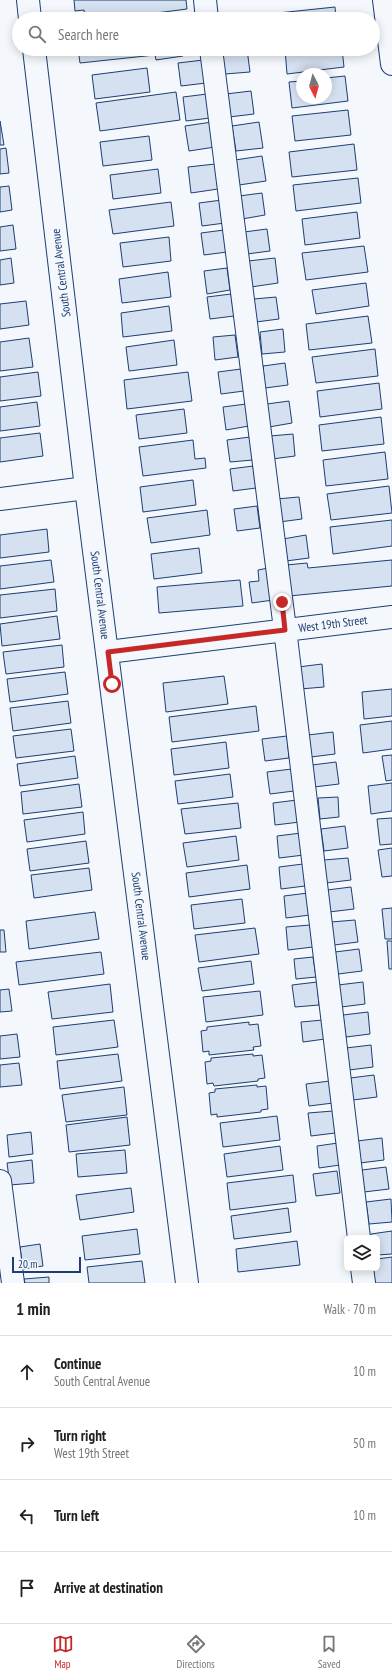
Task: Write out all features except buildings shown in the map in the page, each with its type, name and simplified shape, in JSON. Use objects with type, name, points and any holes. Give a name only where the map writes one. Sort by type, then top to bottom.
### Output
[{"type":"main road","points":[[28,0],[29,12]]},
{"type":"main road","points":[[205,0],[206,12]]},
{"type":"main road","points":[[384,0],[392,64]]},
{"type":"main road","name":"South Central Avenue","points":[[35,56],[86,488],[187,1283]]},
{"type":"main road","points":[[212,56],[285,630],[359,1235]]},
{"type":"main road","points":[[0,499],[86,488]]},
{"type":"main road","name":"West 19th Street","points":[[108,652],[392,616]]},
{"type":"main road","points":[[0,1181],[13,1283]]},
{"type":"main road","points":[[362,1271],[364,1283]]},
{"type":"route","points":[[112,684],[108,652],[285,630],[282,602]]}]
